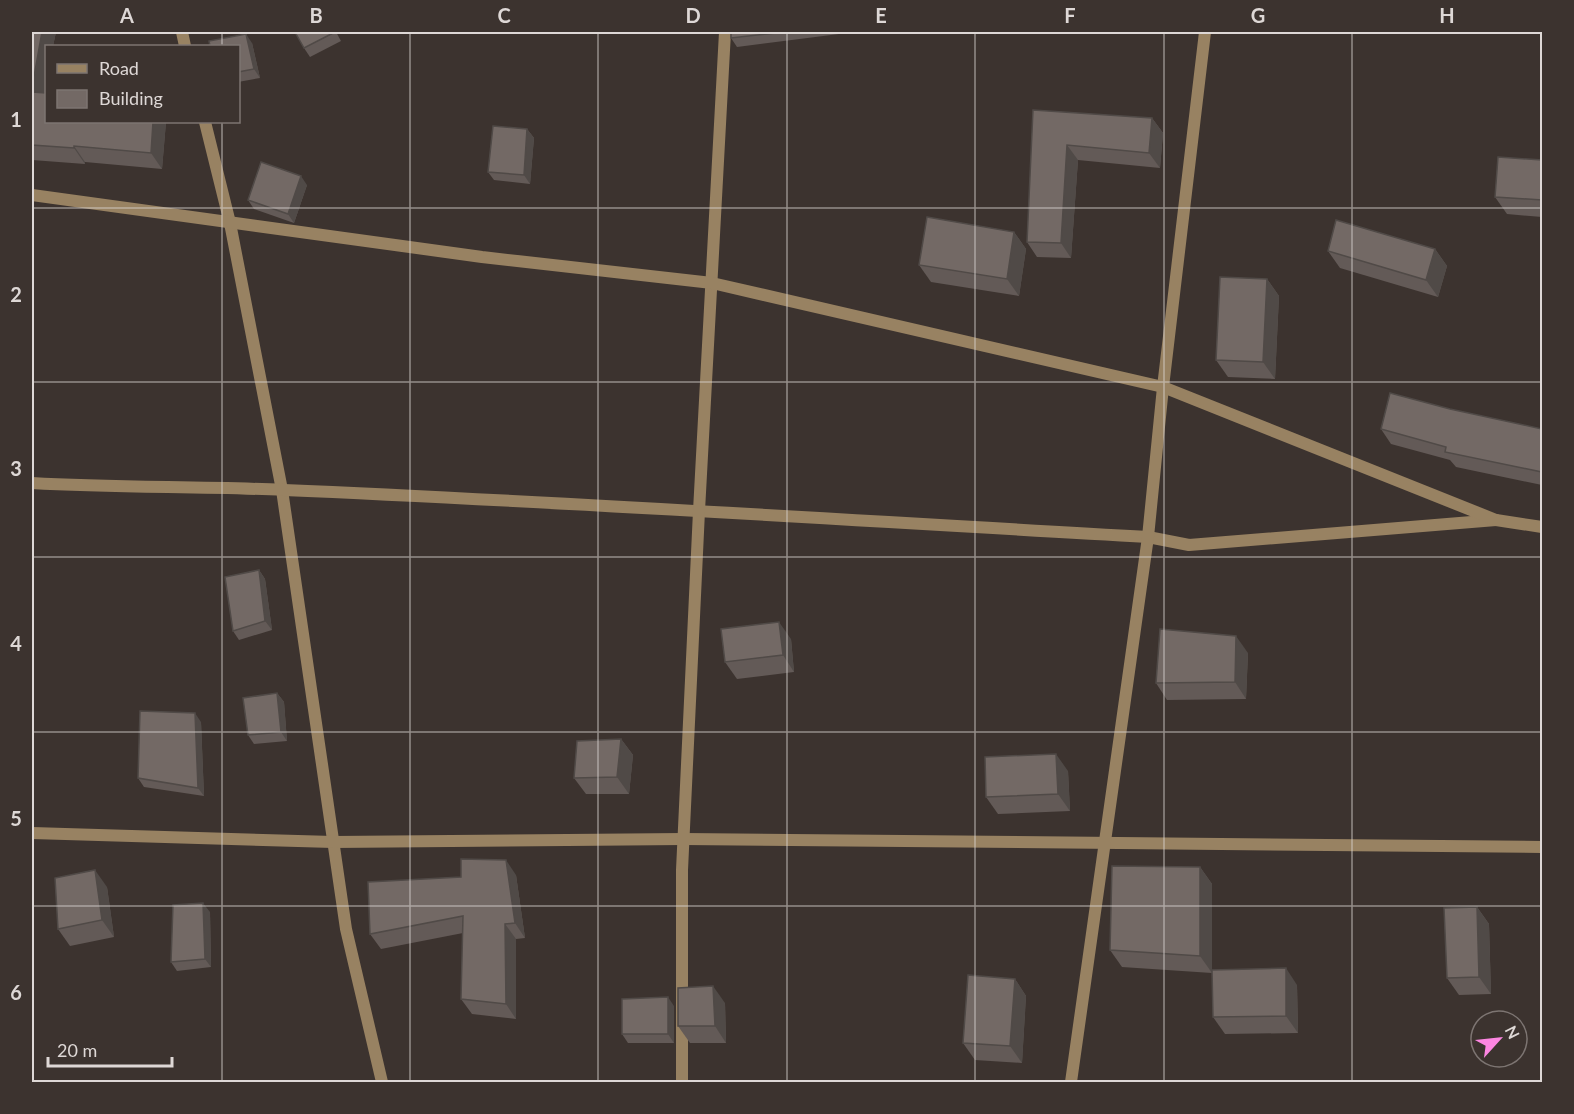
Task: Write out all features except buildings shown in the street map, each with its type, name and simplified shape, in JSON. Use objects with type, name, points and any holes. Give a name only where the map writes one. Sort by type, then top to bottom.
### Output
[{"type":"street","points":[[682,1083],[684,839],[725,32]]},
{"type":"street","points":[[1071,1083],[1148,537],[1163,387],[1205,32]]},
{"type":"street","points":[[205,123],[230,223],[282,490],[346,929],[382,1083]]},
{"type":"street","points":[[32,195],[482,257],[712,283],[1163,387],[1496,520],[1542,527]]},
{"type":"street","points":[[32,483],[104,487],[282,490],[699,511],[1148,537],[1189,545],[1496,520]]},
{"type":"street","points":[[32,833],[333,842],[684,839],[1542,847]]}]
